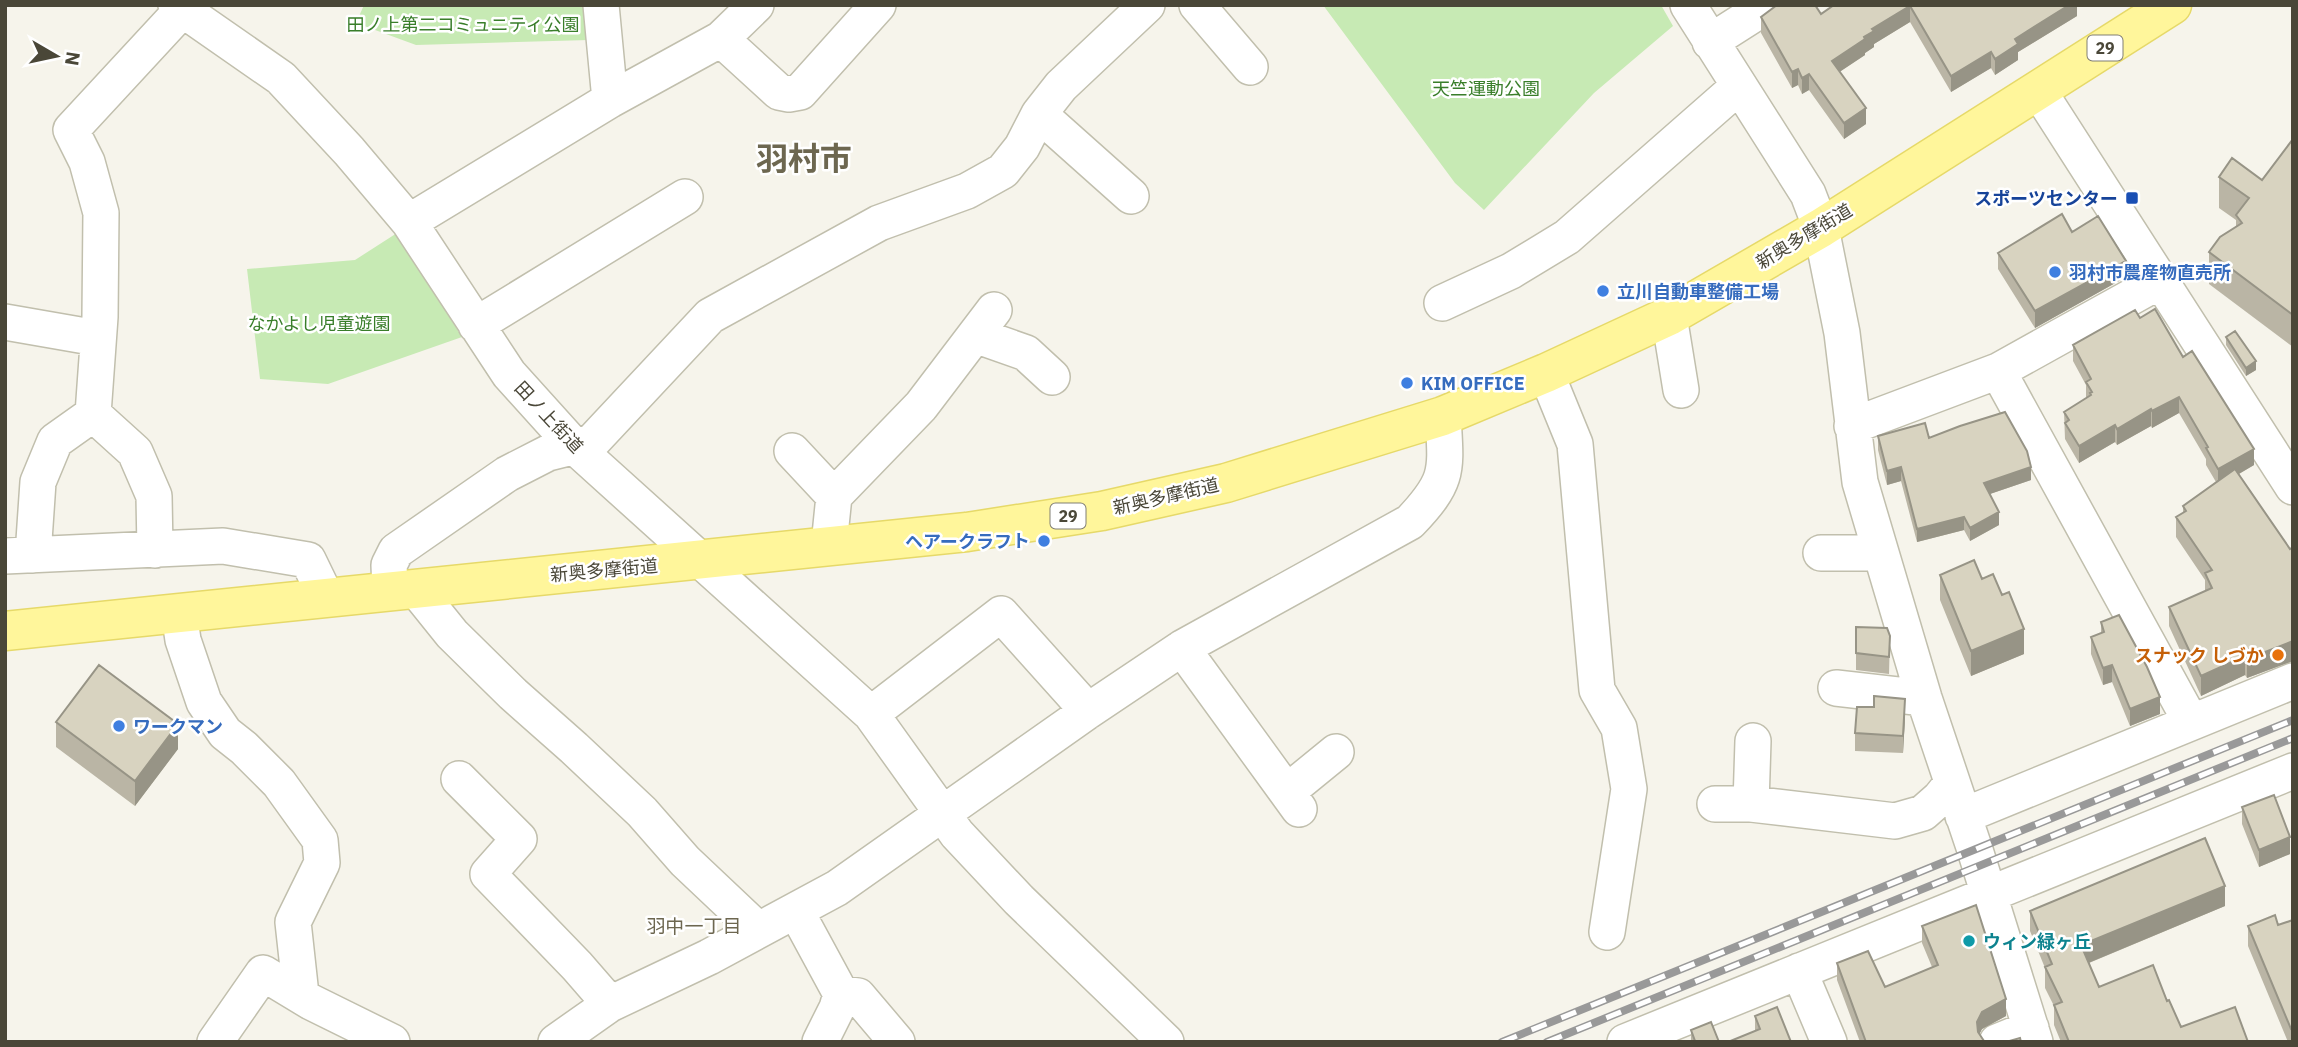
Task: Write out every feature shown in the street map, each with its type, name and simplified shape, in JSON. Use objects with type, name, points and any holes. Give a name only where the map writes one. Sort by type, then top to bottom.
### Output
[{"type":"main road","name":"新奥多摩街道","points":[[5,631],[967,532],[1102,511],[1226,483],[1443,416],[1546,373],[1669,316],[1821,228],[2172,5]]},
{"type":"street","points":[[601,5],[610,100]]},
{"type":"street","points":[[409,222],[610,100],[721,39],[756,5]]},
{"type":"street","points":[[721,39],[779,92],[800,92],[878,5]]},
{"type":"street","points":[[758,930],[685,861],[642,812],[403,589],[389,565],[396,551],[507,474],[548,453],[592,442],[710,316],[879,223],[967,191],[1003,171],[1023,147],[1039,114],[1061,86],[1147,5]]},
{"type":"street","points":[[1197,5],[1250,67]]},
{"type":"street","points":[[1688,5],[1808,194],[1821,228],[1842,333],[1860,482],[1924,698],[2033,1035],[1997,1042]]},
{"type":"street","points":[[1710,42],[1768,5]]},
{"type":"street","points":[[93,414],[100,317],[102,213],[87,162],[71,130],[179,7]]},
{"type":"street","name":"田ノ上街道","points":[[179,7],[281,79],[349,151],[409,222],[509,374],[574,446],[871,714],[957,834],[1019,900],[1166,1042]]},
{"type":"street","points":[[1442,303],[1511,271],[1567,237],[1738,87]]},
{"type":"street","points":[[2038,90],[2293,487]]},
{"type":"street","points":[[1039,114],[1131,196]]},
{"type":"street","points":[[476,326],[685,197]]},
{"type":"street","points":[[1852,426],[1998,371],[2162,281]]},
{"type":"street","points":[[1669,316],[1681,390]]},
{"type":"street","points":[[5,322],[97,338]]},
{"type":"street","points":[[829,545],[834,496],[920,406],[984,323],[1026,353],[1052,377]]},
{"type":"street","points":[[1998,371],[2191,722]]},
{"type":"street","points":[[1546,373],[1575,444],[1597,690],[1619,728],[1629,789],[1607,932]]},
{"type":"street","points":[[93,414],[135,452],[155,496],[155,551]]},
{"type":"street","points":[[93,414],[55,441],[38,482],[19,555],[223,546],[308,560],[326,597]]},
{"type":"street","points":[[556,1042],[610,1004],[709,957],[836,888],[1182,648],[1410,522],[1432,499],[1443,477],[1446,466],[1443,416]]},
{"type":"street","points":[[792,451],[834,496]]},
{"type":"street","points":[[1821,553],[1880,552]]},
{"type":"street","points":[[179,613],[183,640],[204,702],[225,733],[279,783],[320,840],[322,863],[293,922],[301,995]]},
{"type":"street","points":[[871,714],[1001,614],[1088,711]]},
{"type":"street","points":[[1182,648],[1293,801],[1336,752]]},
{"type":"street","points":[[1963,816],[2293,681]]},
{"type":"street","points":[[1836,688],[1924,698]]},
{"type":"street","points":[[1751,804],[1753,741]]},
{"type":"street","points":[[1642,1039],[1799,971],[2293,771]]},
{"type":"street","points":[[459,779],[519,839],[488,874],[610,1004]]},
{"type":"street","points":[[1715,804],[1751,804],[1895,821],[1923,813],[1952,783]]},
{"type":"street","points":[[796,911],[841,994],[820,1042]]},
{"type":"street","points":[[1799,971],[1829,1042]]},
{"type":"street","points":[[215,1042],[263,973],[351,1023],[392,1042]]},
{"type":"street","points":[[841,994],[858,996],[897,1042]]},
{"type":"green space","name":"田ノ上第二コミュニティ公園","points":[[364,5],[586,5],[589,40],[416,45],[356,23]]},
{"type":"green space","name":"天竺運動公園","points":[[1323,5],[1661,5],[1673,26],[1594,93],[1484,210],[1455,183]]},
{"type":"green space","name":"なかよし児童遊園","points":[[397,233],[462,337],[328,384],[260,379],[247,269],[355,260]]},
{"type":"building","points":[[1777,5],[1815,5],[1821,14],[1834,5],[2069,5],[2015,39],[2018,44],[1995,59],[1991,52],[1951,76],[1910,6],[1872,29],[1874,31],[1864,37],[1865,39],[1832,61],[1866,108],[1844,123],[1809,74],[1802,78],[1798,69],[1792,72],[1761,17]]},
{"type":"building","points":[[2293,139],[2293,315],[2209,252],[2220,237],[2242,223],[2236,215],[2249,198],[2219,177],[2232,158],[2262,180]]},
{"type":"building","points":[[2062,214],[2072,232],[2098,216],[2126,261],[2035,311],[1998,253]]},
{"type":"building","points":[[2155,309],[2183,357],[2192,351],[2254,449],[2218,469],[2179,397],[2152,411],[2151,409],[2117,429],[2115,425],[2079,446],[2065,423],[2069,420],[2064,412],[2092,392],[2086,382],[2091,379],[2073,345],[2135,310],[2140,318]]},
{"type":"building","points":[[2235,331],[2256,361],[2246,368],[2226,337]]},
{"type":"building","points":[[2005,412],[2027,451],[2031,467],[1984,483],[1999,512],[1970,528],[1964,517],[1917,529],[1901,467],[1887,471],[1878,436],[1925,423],[1929,438]]},
{"type":"building","points":[[2235,469],[2290,549],[2293,547],[2293,641],[2247,659],[2245,656],[2201,676],[2169,607],[2212,588],[2205,573],[2212,570],[2176,517],[2186,511],[2183,506]]},
{"type":"building","points":[[1974,560],[1982,579],[1993,574],[2002,595],[2009,592],[2024,629],[1971,651],[1940,575]]},
{"type":"building","points":[[2119,615],[2160,697],[2130,709],[2112,665],[2103,668],[2091,637],[2104,632],[2101,622]]},
{"type":"building","points":[[1856,627],[1887,628],[1890,636],[1889,657],[1856,653]]},
{"type":"building","points":[[99,665],[178,724],[135,781],[56,722]]},
{"type":"building","points":[[1874,696],[1905,699],[1903,736],[1855,733],[1857,707],[1874,707]]},
{"type":"building","points":[[2274,795],[2290,837],[2259,850],[2242,807]]},
{"type":"building","points":[[2205,838],[2225,886],[2081,945],[2099,987],[2153,965],[2181,1027],[2235,1007],[2248,1042],[2069,1042],[2054,1005],[2062,1002],[2045,967],[2052,964],[2030,911]]},
{"type":"building","points":[[1976,905],[2006,999],[1982,1012],[1977,1022],[1978,1032],[1987,1042],[1866,1042],[1837,963],[1868,951],[1885,987],[1938,965],[1922,926]]},
{"type":"building","points":[[2275,915],[2278,925],[2293,920],[2291,1029],[2248,926]]},
{"type":"building","points":[[1777,1007],[1791,1042],[1728,1042],[1760,1029],[1755,1016]]},
{"type":"building","points":[[1711,1022],[1719,1042],[1692,1042],[1695,1041],[1691,1030]]},
{"type":"railway","points":[[1502,1042],[2293,720]]},
{"type":"railway","points":[[1547,1042],[2293,738]]},
{"type":"place","name":"スポーツセンター","points":[[2132,198]]},
{"type":"place","name":"羽村市農産物直売所","points":[[2055,272]]},
{"type":"place","name":"立川自動車整備工場","points":[[1603,291]]},
{"type":"place","name":"KIM OFFICE","points":[[1407,383]]},
{"type":"place","name":"ヘアークラフト","points":[[1044,541]]},
{"type":"place","name":"スナック しづか","points":[[2278,655]]},
{"type":"place","name":"ワークマン","points":[[119,726]]},
{"type":"place","name":"ウィン緑ヶ丘","points":[[1969,941]]},
{"type":"district","name":"羽村市","points":[[804,158]]},
{"type":"district","name":"羽中一丁目","points":[[694,926]]}]
